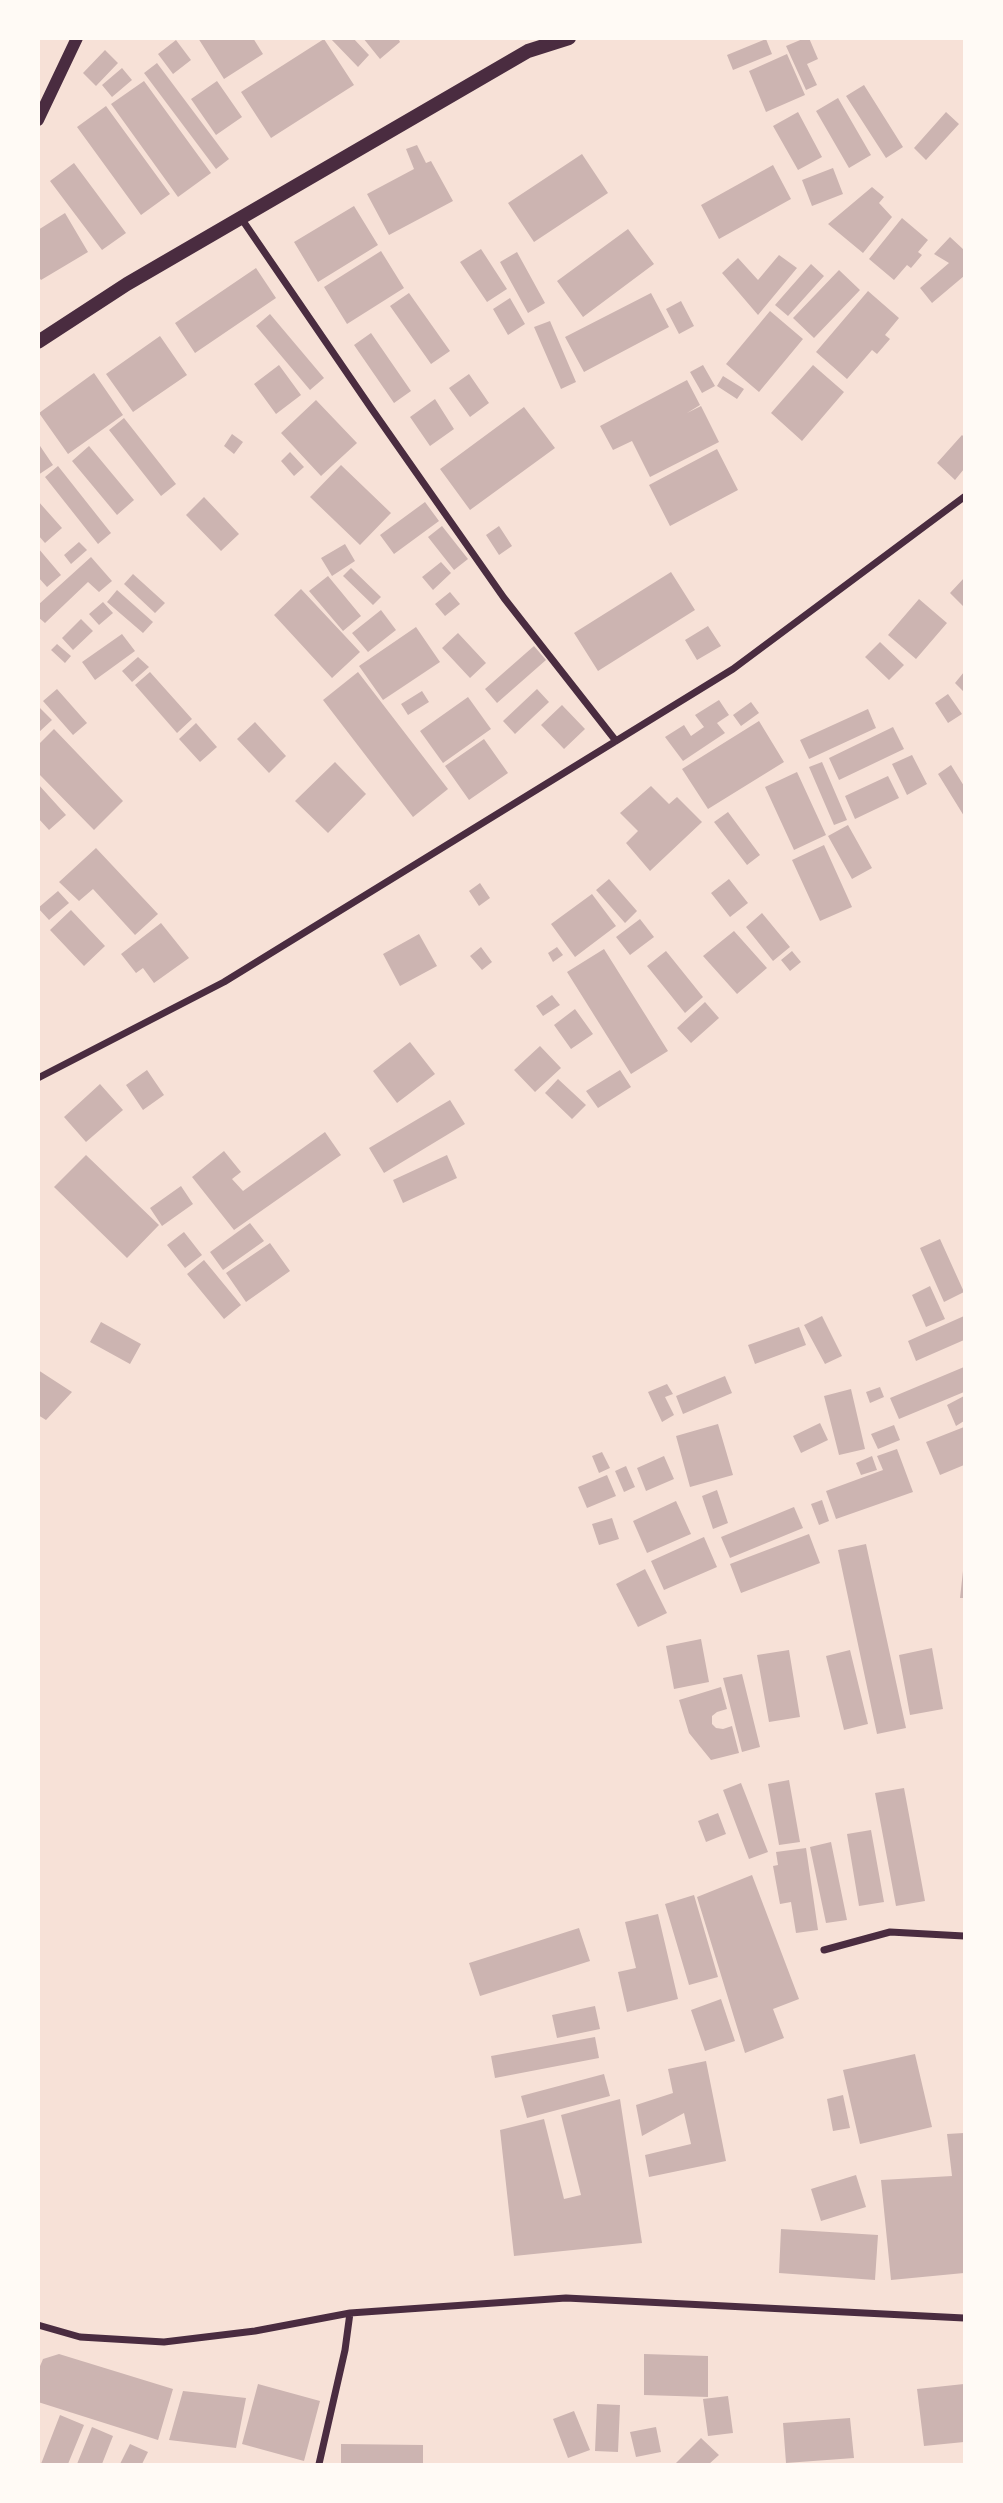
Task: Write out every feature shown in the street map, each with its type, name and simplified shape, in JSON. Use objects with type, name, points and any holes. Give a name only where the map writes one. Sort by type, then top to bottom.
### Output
[{"type":"main road","points":[[38,342],[127,284],[528,51],[569,38]]},
{"type":"street","points":[[38,120],[77,38]]},
{"type":"street","points":[[528,51],[550,38]]},
{"type":"street","points":[[241,217],[370,408],[504,598],[616,741]]},
{"type":"street","points":[[38,1078],[224,982],[733,669],[964,496]]},
{"type":"street","points":[[824,1950],[890,1932],[964,1936]]},
{"type":"street","points":[[38,2325],[80,2337],[164,2342],[256,2330],[350,2313],[566,2298],[964,2318]]},
{"type":"street","points":[[319,2465],[345,2350],[350,2313]]},
{"type":"building","points":[[198,38],[253,38],[263,54],[224,79]]},
{"type":"building","points":[[330,38],[353,38],[369,55],[358,67]]},
{"type":"building","points":[[363,38],[398,38],[400,42],[380,59]]},
{"type":"building","points":[[809,38],[818,59],[807,64],[817,85],[806,90],[786,46]]},
{"type":"building","points":[[324,39],[354,85],[271,138],[241,92]]},
{"type":"building","points":[[766,39],[772,54],[733,70],[727,55]]},
{"type":"building","points":[[176,40],[191,60],[173,74],[158,54]]},
{"type":"building","points":[[105,50],[118,63],[96,86],[83,73]]},
{"type":"building","points":[[787,54],[805,95],[766,112],[749,71]]},
{"type":"building","points":[[157,63],[229,159],[216,169],[144,73]]},
{"type":"building","points":[[122,68],[132,80],[112,97],[102,85]]},
{"type":"building","points":[[144,81],[211,173],[178,197],[111,104]]},
{"type":"building","points":[[217,81],[242,117],[216,135],[191,99]]},
{"type":"building","points":[[864,85],[903,147],[886,158],[846,96]]},
{"type":"building","points":[[838,98],[871,155],[849,168],[816,111]]},
{"type":"building","points":[[106,106],[170,194],[141,215],[77,127]]},
{"type":"building","points":[[798,112],[822,157],[798,170],[773,126]]},
{"type":"building","points":[[946,112],[959,124],[926,160],[914,148]]},
{"type":"building","points":[[417,145],[426,163],[431,161],[453,201],[389,235],[367,194],[414,169],[406,149]]},
{"type":"building","points":[[582,154],[608,193],[534,242],[508,203]]},
{"type":"building","points":[[74,163],[126,233],[102,250],[50,181]]},
{"type":"building","points":[[773,165],[791,199],[719,239],[701,205]]},
{"type":"building","points":[[833,168],[843,194],[812,206],[802,180]]},
{"type":"building","points":[[872,187],[884,197],[879,203],[892,217],[863,253],[828,224]]},
{"type":"building","points":[[354,206],[378,245],[318,282],[294,242]]},
{"type":"building","points":[[65,213],[88,252],[41,280],[38,276],[38,230]]},
{"type":"building","points":[[902,218],[928,240],[918,252],[922,255],[911,268],[907,265],[894,280],[869,259]]},
{"type":"building","points":[[628,229],[654,264],[583,317],[557,281]]},
{"type":"building","points":[[950,237],[964,250],[964,276],[932,303],[920,288],[949,263],[934,254]]},
{"type":"building","points":[[481,249],[507,289],[487,302],[460,262]]},
{"type":"building","points":[[381,251],[404,288],[347,324],[324,287]]},
{"type":"building","points":[[517,252],[545,303],[528,313],[500,262]]},
{"type":"building","points":[[779,255],[797,268],[758,315],[722,273],[738,258],[758,280]]},
{"type":"building","points":[[811,264],[824,276],[788,316],[775,305]]},
{"type":"building","points":[[256,268],[276,298],[195,353],[175,323]]},
{"type":"building","points":[[839,270],[860,290],[814,338],[793,318]]},
{"type":"building","points":[[868,291],[899,318],[885,335],[890,339],[877,354],[872,350],[847,379],[816,352]]},
{"type":"building","points":[[409,293],[450,351],[431,364],[390,306]]},
{"type":"building","points":[[651,293],[669,327],[584,372],[565,337]]},
{"type":"building","points":[[510,298],[525,324],[508,335],[493,309]]},
{"type":"building","points":[[681,301],[694,326],[679,334],[666,309]]},
{"type":"building","points":[[770,311],[803,339],[759,392],[726,364]]},
{"type":"building","points":[[270,314],[324,378],[310,390],[256,326]]},
{"type":"building","points":[[550,321],[576,382],[561,389],[534,327]]},
{"type":"building","points":[[371,333],[411,391],[394,403],[354,345]]},
{"type":"building","points":[[160,336],[187,375],[133,412],[106,374]]},
{"type":"building","points":[[279,365],[301,395],[276,414],[254,384]]},
{"type":"building","points":[[703,365],[715,386],[702,393],[690,372]]},
{"type":"building","points":[[813,365],[844,392],[802,441],[771,413]]},
{"type":"building","points":[[94,373],[123,415],[68,454],[39,413]]},
{"type":"building","points":[[469,374],[489,403],[470,417],[449,388]]},
{"type":"building","points":[[723,376],[744,389],[737,399],[717,386]]},
{"type":"building","points":[[687,380],[700,405],[687,413],[701,406],[719,442],[650,477],[632,441],[613,450],[600,426]]},
{"type":"building","points":[[435,399],[454,429],[430,446],[410,417]]},
{"type":"building","points":[[316,400],[357,443],[321,476],[281,433]]},
{"type":"building","points":[[524,407],[555,448],[470,510],[440,469]]},
{"type":"building","points":[[124,418],[176,484],[161,496],[109,430]]},
{"type":"building","points":[[232,434],[243,442],[234,454],[224,446]]},
{"type":"building","points":[[962,435],[964,469],[955,480],[937,463]]},
{"type":"building","points":[[38,443],[53,465],[38,475]]},
{"type":"building","points":[[89,446],[134,500],[117,515],[72,461]]},
{"type":"building","points":[[717,449],[738,490],[670,526],[649,485]]},
{"type":"building","points":[[290,452],[304,467],[294,476],[281,461]]},
{"type":"building","points":[[341,465],[391,513],[360,545],[310,497]]},
{"type":"building","points":[[58,466],[111,533],[98,544],[45,477]]},
{"type":"building","points":[[204,497],[239,534],[221,551],[186,515]]},
{"type":"building","points":[[38,501],[62,528],[45,543],[38,535]]},
{"type":"building","points":[[425,502],[439,521],[394,554],[380,535]]},
{"type":"building","points":[[442,526],[468,559],[454,570],[428,537]]},
{"type":"building","points":[[499,526],[512,546],[499,555],[486,535]]},
{"type":"building","points":[[79,542],[87,550],[71,564],[64,555]]},
{"type":"building","points":[[345,544],[355,561],[332,576],[321,558]]},
{"type":"building","points":[[38,548],[61,575],[47,587],[38,577]]},
{"type":"building","points":[[91,557],[112,581],[99,592],[88,582],[45,623],[38,617],[38,605]]},
{"type":"building","points":[[441,562],[451,573],[433,590],[422,577]]},
{"type":"building","points":[[351,568],[381,597],[373,605],[343,576]]},
{"type":"building","points":[[671,572],[695,610],[598,671],[574,633]]},
{"type":"building","points":[[133,574],[165,603],[155,613],[124,584]]},
{"type":"building","points":[[328,576],[361,616],[343,631],[309,591]]},
{"type":"building","points":[[964,578],[964,607],[950,593]]},
{"type":"building","points":[[301,589],[360,652],[332,678],[274,615]]},
{"type":"building","points":[[117,590],[153,622],[143,633],[107,602]]},
{"type":"building","points":[[450,592],[460,604],[445,616],[435,604]]},
{"type":"building","points":[[919,599],[947,623],[916,659],[888,635]]},
{"type":"building","points":[[103,602],[113,613],[99,625],[89,614]]},
{"type":"building","points":[[381,610],[396,630],[368,652],[352,633]]},
{"type":"building","points":[[81,619],[93,631],[73,650],[62,638]]},
{"type":"building","points":[[708,626],[721,646],[697,660],[685,640]]},
{"type":"building","points":[[416,627],[440,662],[383,700],[359,666]]},
{"type":"building","points":[[458,633],[486,663],[470,678],[442,648]]},
{"type":"building","points":[[122,634],[135,651],[95,680],[82,662]]},
{"type":"building","points":[[880,642],[904,665],[889,680],[865,657]]},
{"type":"building","points":[[57,644],[71,656],[65,663],[51,650]]},
{"type":"building","points":[[534,646],[546,660],[497,703],[485,689]]},
{"type":"building","points":[[138,657],[149,667],[132,682],[122,671]]},
{"type":"building","points":[[150,672],[192,719],[177,733],[135,685]]},
{"type":"building","points":[[358,672],[448,789],[413,817],[323,700]]},
{"type":"building","points":[[964,672],[964,692],[955,683]]},
{"type":"building","points":[[57,689],[87,723],[73,735],[43,701]]},
{"type":"building","points":[[537,689],[549,702],[515,734],[503,721]]},
{"type":"building","points":[[422,691],[429,702],[408,715],[401,704]]},
{"type":"building","points":[[948,694],[962,714],[948,723],[935,703]]},
{"type":"building","points":[[468,697],[491,729],[443,763],[420,731]]},
{"type":"building","points":[[719,700],[729,715],[717,723],[725,733],[683,761],[665,737],[684,725],[691,736],[704,727],[695,715]]},
{"type":"building","points":[[751,702],[759,713],[741,726],[733,715]]},
{"type":"building","points":[[562,705],[585,729],[564,749],[541,725]]},
{"type":"building","points":[[38,706],[52,720],[38,733]]},
{"type":"building","points":[[868,709],[876,728],[809,759],[800,740]]},
{"type":"building","points":[[759,721],[784,762],[708,809],[682,769]]},
{"type":"building","points":[[255,722],[286,756],[269,773],[237,739]]},
{"type":"building","points":[[196,723],[217,747],[200,762],[179,739]]},
{"type":"building","points":[[893,727],[904,749],[839,780],[829,758]]},
{"type":"building","points":[[54,729],[123,801],[94,830],[38,773],[38,745]]},
{"type":"building","points":[[484,739],[508,773],[469,800],[445,766]]},
{"type":"building","points":[[912,755],[927,784],[907,795],[892,764]]},
{"type":"building","points":[[335,762],[366,794],[328,833],[295,801]]},
{"type":"building","points":[[822,762],[847,820],[834,825],[809,767]]},
{"type":"building","points":[[951,765],[964,786],[964,816],[938,774]]},
{"type":"building","points":[[797,772],[826,835],[794,850],[765,787]]},
{"type":"building","points":[[888,776],[899,798],[855,819],[845,796]]},
{"type":"building","points":[[38,784],[66,815],[49,830],[38,818]]},
{"type":"building","points":[[651,786],[669,804],[677,797],[702,822],[650,871],[626,843],[638,831],[620,813]]},
{"type":"building","points":[[728,812],[760,855],[747,865],[714,822]]},
{"type":"building","points":[[848,825],[872,868],[852,879],[828,836]]},
{"type":"building","points":[[824,845],[852,907],[820,921],[792,860]]},
{"type":"building","points":[[96,848],[158,914],[135,935],[93,889],[79,901],[59,882]]},
{"type":"building","points":[[609,879],[637,911],[625,923],[596,890]]},
{"type":"building","points":[[729,879],[748,903],[730,917],[711,893]]},
{"type":"building","points":[[480,883],[490,898],[479,906],[469,891]]},
{"type":"building","points":[[58,891],[69,903],[49,920],[38,908]]},
{"type":"building","points":[[592,894],[616,926],[575,957],[551,924]]},
{"type":"building","points":[[71,910],[105,946],[84,966],[50,930]]},
{"type":"building","points":[[762,913],[790,947],[773,961],[746,927]]},
{"type":"building","points":[[640,919],[654,937],[630,955],[616,937]]},
{"type":"building","points":[[161,923],[189,958],[154,983],[143,968],[136,973],[121,954]]},
{"type":"building","points":[[734,931],[767,968],[737,994],[703,956]]},
{"type":"building","points":[[419,934],[437,966],[400,986],[383,954]]},
{"type":"building","points":[[481,947],[492,962],[482,970],[470,956]]},
{"type":"building","points":[[557,947],[563,955],[553,962],[548,953]]},
{"type":"building","points":[[604,949],[668,1051],[631,1074],[567,972]]},
{"type":"building","points":[[666,951],[703,997],[685,1013],[647,966]]},
{"type":"building","points":[[792,951],[801,962],[790,971],[781,960]]},
{"type":"building","points":[[552,995],[560,1005],[543,1016],[536,1006]]},
{"type":"building","points":[[705,1002],[719,1018],[691,1043],[677,1028]]},
{"type":"building","points":[[575,1009],[593,1034],[571,1049],[554,1025]]},
{"type":"building","points":[[410,1042],[435,1074],[397,1103],[373,1071]]},
{"type":"building","points":[[540,1046],[561,1068],[535,1092],[514,1070]]},
{"type":"building","points":[[147,1070],[164,1095],[143,1110],[126,1085]]},
{"type":"building","points":[[620,1070],[631,1087],[598,1108],[586,1091]]},
{"type":"building","points":[[558,1079],[586,1105],[572,1119],[545,1093]]},
{"type":"building","points":[[100,1084],[123,1110],[86,1142],[64,1117]]},
{"type":"building","points":[[450,1100],[465,1124],[384,1173],[369,1148]]},
{"type":"building","points":[[325,1132],[341,1155],[234,1230],[192,1177],[224,1151],[241,1172],[232,1179],[243,1191]]},
{"type":"building","points":[[86,1155],[159,1225],[127,1258],[54,1187]]},
{"type":"building","points":[[447,1155],[457,1178],[403,1203],[393,1180]]},
{"type":"building","points":[[181,1186],[193,1204],[162,1226],[150,1208]]},
{"type":"building","points":[[250,1223],[264,1241],[223,1270],[210,1252]]},
{"type":"building","points":[[184,1232],[202,1255],[185,1268],[167,1245]]},
{"type":"building","points":[[940,1239],[964,1292],[944,1302],[920,1248]]},
{"type":"building","points":[[270,1243],[290,1271],[246,1302],[226,1273]]},
{"type":"building","points":[[204,1260],[241,1305],[224,1319],[187,1274]]},
{"type":"building","points":[[930,1286],[945,1319],[926,1327],[912,1295]]},
{"type":"building","points":[[822,1316],[842,1356],[825,1364],[804,1325]]},
{"type":"building","points":[[964,1316],[964,1340],[916,1361],[908,1341]]},
{"type":"building","points":[[101,1322],[141,1344],[130,1364],[90,1342]]},
{"type":"building","points":[[799,1327],[806,1345],[755,1364],[748,1345]]},
{"type":"building","points":[[964,1367],[964,1392],[899,1419],[890,1398]]},
{"type":"building","points":[[38,1370],[72,1392],[46,1420],[38,1415]]},
{"type":"building","points":[[725,1376],[732,1393],[683,1414],[676,1396]]},
{"type":"building","points":[[667,1384],[673,1394],[665,1397],[674,1415],[662,1422],[648,1392]]},
{"type":"building","points":[[880,1387],[884,1397],[870,1403],[866,1392]]},
{"type":"building","points":[[851,1389],[865,1449],[839,1455],[824,1396]]},
{"type":"building","points":[[964,1396],[964,1421],[956,1426],[947,1405]]},
{"type":"building","points":[[820,1423],[828,1440],[801,1453],[793,1436]]},
{"type":"building","points":[[718,1424],[733,1475],[690,1487],[676,1436]]},
{"type":"building","points":[[894,1425],[900,1440],[878,1449],[871,1434]]},
{"type":"building","points":[[964,1427],[964,1465],[940,1475],[926,1442]]},
{"type":"building","points":[[897,1449],[913,1492],[836,1519],[826,1491],[883,1470],[877,1456]]},
{"type":"building","points":[[602,1452],[610,1468],[599,1473],[592,1456]]},
{"type":"building","points":[[664,1456],[674,1479],[646,1491],[637,1468]]},
{"type":"building","points":[[872,1456],[877,1470],[861,1475],[856,1463]]},
{"type":"building","points":[[626,1466],[635,1487],[624,1492],[615,1471]]},
{"type":"building","points":[[607,1475],[616,1496],[587,1508],[578,1487]]},
{"type":"building","points":[[717,1490],[728,1523],[713,1529],[702,1496]]},
{"type":"building","points":[[822,1500],[829,1521],[819,1525],[811,1504]]},
{"type":"building","points":[[676,1501],[691,1534],[647,1553],[633,1521]]},
{"type":"building","points":[[794,1507],[803,1528],[730,1558],[721,1537]]},
{"type":"building","points":[[612,1518],[619,1539],[599,1545],[592,1524]]},
{"type":"building","points":[[809,1534],[820,1563],[741,1593],[730,1564]]},
{"type":"building","points":[[704,1537],[717,1567],[664,1590],[651,1561]]},
{"type":"building","points":[[866,1544],[906,1728],[877,1734],[838,1550]]},
{"type":"building","points":[[645,1569],[667,1613],[638,1627],[616,1584]]},
{"type":"building","points":[[963,1571],[964,1598],[960,1598]]},
{"type":"building","points":[[701,1639],[709,1682],[674,1689],[666,1646]]},
{"type":"building","points":[[932,1648],[943,1709],[910,1715],[899,1655]]},
{"type":"building","points":[[789,1650],[800,1717],[769,1722],[757,1655]]},
{"type":"building","points":[[850,1650],[868,1724],[844,1730],[826,1656]]},
{"type":"building","points":[[742,1674],[760,1747],[742,1752],[723,1678]]},
{"type":"building","points":[[721,1687],[727,1709],[712,1716],[712,1724],[723,1729],[732,1726],[739,1753],[711,1760],[689,1733],[679,1700]]},
{"type":"building","points":[[789,1780],[800,1842],[779,1845],[768,1784]]},
{"type":"building","points":[[741,1783],[768,1852],[749,1859],[723,1790]]},
{"type":"building","points":[[904,1788],[925,1901],[896,1906],[875,1793]]},
{"type":"building","points":[[718,1813],[726,1834],[706,1842],[698,1821]]},
{"type":"building","points":[[871,1830],[884,1902],[859,1906],[847,1834]]},
{"type":"building","points":[[831,1842],[847,1920],[826,1923],[810,1847]]},
{"type":"building","points":[[806,1848],[818,1930],[796,1933],[791,1902],[780,1904],[773,1866],[778,1865],[776,1852]]},
{"type":"building","points":[[752,1875],[799,1999],[773,2009],[784,2038],[745,2053],[697,1897]]},
{"type":"building","points":[[694,1895],[718,1977],[689,1985],[665,1904]]},
{"type":"building","points":[[658,1914],[678,1999],[627,2012],[618,1972],[636,1968],[625,1922]]},
{"type":"building","points":[[579,1928],[590,1961],[480,1996],[469,1963]]},
{"type":"building","points":[[721,1999],[735,2041],[705,2051],[691,2010]]},
{"type":"building","points":[[595,2006],[600,2029],[557,2038],[552,2015]]},
{"type":"building","points":[[595,2037],[599,2058],[495,2078],[491,2056]]},
{"type":"building","points":[[915,2054],[932,2127],[860,2144],[843,2070]]},
{"type":"building","points":[[706,2061],[726,2161],[649,2177],[645,2155],[691,2144],[684,2113],[642,2136],[636,2105],[673,2093],[668,2069]]},
{"type":"building","points":[[604,2074],[610,2096],[527,2118],[521,2096]]},
{"type":"building","points":[[843,2095],[850,2128],[833,2131],[827,2099]]},
{"type":"building","points":[[620,2099],[642,2243],[514,2256],[500,2130],[544,2119],[564,2199],[581,2195],[561,2115]]},
{"type":"building","points":[[964,2133],[964,2273],[891,2280],[881,2180],[952,2176],[947,2134]]},
{"type":"building","points":[[856,2175],[866,2207],[821,2221],[811,2189]]},
{"type":"building","points":[[781,2229],[878,2235],[875,2280],[779,2273]]},
{"type":"building","points":[[59,2354],[173,2389],[158,2440],[38,2402],[38,2371],[43,2359]]},
{"type":"building","points":[[644,2354],[708,2356],[708,2397],[644,2395]]},
{"type":"building","points":[[258,2384],[320,2401],[304,2461],[242,2444]]},
{"type":"building","points":[[964,2384],[964,2442],[924,2446],[917,2389]]},
{"type":"building","points":[[183,2391],[246,2398],[236,2448],[169,2440]]},
{"type":"building","points":[[728,2396],[733,2433],[708,2436],[703,2399]]},
{"type":"building","points":[[597,2404],[620,2405],[618,2452],[595,2451]]},
{"type":"building","points":[[574,2411],[590,2450],[568,2458],[553,2419]]},
{"type":"building","points":[[60,2415],[84,2425],[68,2464],[41,2464]]},
{"type":"building","points":[[850,2418],[854,2458],[786,2463],[783,2423]]},
{"type":"building","points":[[92,2427],[113,2436],[102,2464],[77,2464]]},
{"type":"building","points":[[656,2427],[661,2452],[636,2457],[630,2432]]},
{"type":"building","points":[[701,2438],[719,2455],[709,2464],[675,2464]]},
{"type":"building","points":[[130,2444],[148,2452],[142,2464],[120,2464]]},
{"type":"building","points":[[341,2444],[423,2445],[423,2464],[341,2464]]}]
